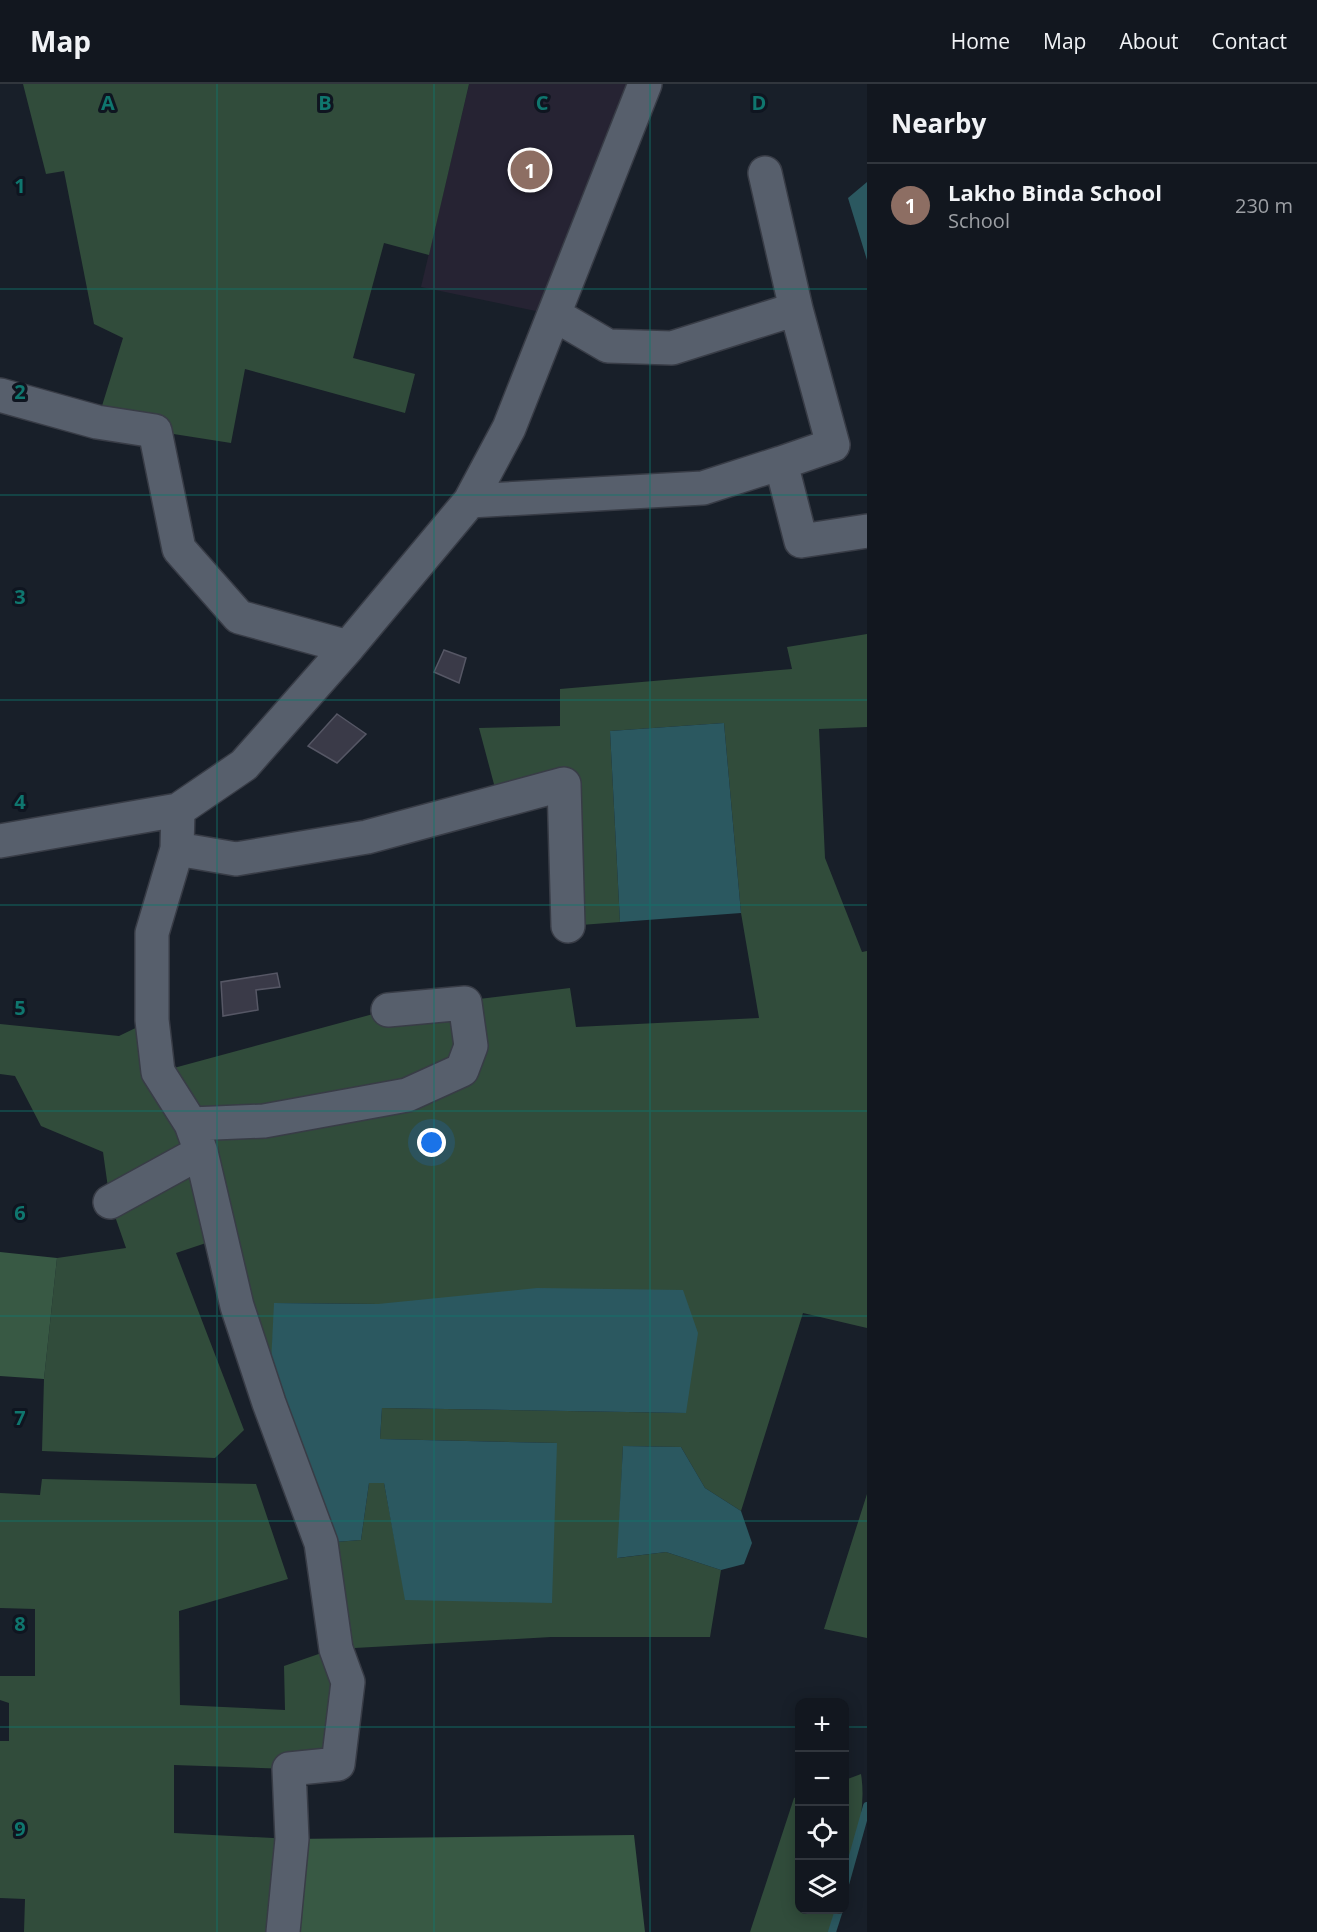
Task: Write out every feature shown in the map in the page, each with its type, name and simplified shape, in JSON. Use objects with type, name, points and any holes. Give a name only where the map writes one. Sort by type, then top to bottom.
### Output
[{"type":"street","points":[[0,841],[178,810],[244,765],[348,647],[470,501],[509,428],[645,84]]},
{"type":"street","points":[[470,501],[703,488],[833,445],[796,309],[765,173]]},
{"type":"street","points":[[555,315],[608,346],[672,348],[796,309]]},
{"type":"street","points":[[0,395],[97,422],[155,431],[179,549],[239,617],[348,647]]},
{"type":"street","points":[[781,463],[801,541],[867,531]]},
{"type":"street","points":[[177,849],[236,859],[356,839],[564,784],[568,926]]},
{"type":"street","points":[[178,810],[177,849],[152,933],[152,1020],[158,1072],[196,1138],[237,1306],[269,1402],[321,1543],[336,1648],[348,1682],[338,1764],[289,1769],[292,1839],[283,1932]]},
{"type":"street","points":[[110,1202],[196,1138],[264,1121],[407,1095],[462,1070],[471,1046],[465,1003],[388,1010]]},
{"type":"shaded area","points":[[469,84],[645,84],[555,315],[421,287]]},
{"type":"green space","points":[[23,84],[469,84],[429,255],[384,243],[353,358],[415,374],[405,413],[245,369],[231,443],[97,422],[123,338],[94,324],[64,171],[46,174]]},
{"type":"green space","points":[[867,634],[867,727],[819,729],[825,858],[862,952],[867,951],[867,1328],[803,1313],[741,1511],[705,1488],[681,1447],[623,1446],[618,1558],[666,1552],[721,1570],[710,1637],[551,1637],[337,1649],[338,1764],[289,1769],[174,1765],[174,1833],[292,1839],[283,1932],[24,1932],[25,1899],[0,1898],[0,1741],[9,1741],[9,1703],[0,1700],[0,1676],[35,1676],[35,1609],[0,1608],[0,1493],[40,1495],[42,1479],[256,1484],[288,1579],[179,1611],[180,1705],[285,1710],[284,1666],[336,1648],[321,1543],[361,1540],[369,1483],[384,1483],[406,1600],[557,1443],[380,1439],[382,1408],[686,1413],[378,1304],[275,1303],[269,1403],[221,1238],[176,1253],[244,1430],[215,1458],[42,1451],[44,1379],[57,1258],[126,1248],[110,1202],[103,1152],[41,1126],[15,1076],[0,1074],[0,1024],[119,1036],[152,1020],[159,1072],[388,1010],[570,988],[576,1027],[759,1018],[741,913],[724,723],[610,731],[620,922],[568,926],[564,784],[499,803],[479,728],[560,726],[560,689],[792,669],[787,647]]},
{"type":"green space","points":[[0,1252],[57,1258],[44,1379],[0,1376]]},
{"type":"green space","points":[[867,1494],[867,1638],[824,1629]]},
{"type":"green space","points":[[861,1774],[862,1802],[856,1846],[849,1873],[849,1806],[849,1778]]},
{"type":"green space","points":[[794,1798],[795,1914],[838,1914],[832,1932],[750,1932]]},
{"type":"green space","points":[[634,1835],[645,1932],[283,1932],[292,1839]]},
{"type":"water","points":[[867,182],[867,260],[848,198]]},
{"type":"water","points":[[724,723],[741,913],[620,922],[610,731]]},
{"type":"water","points":[[537,1288],[683,1290],[698,1333],[686,1413],[382,1408],[380,1439],[557,1443],[552,1603],[405,1600],[384,1483],[369,1483],[361,1540],[321,1543],[269,1403],[274,1303],[378,1304]]},
{"type":"water","points":[[623,1446],[681,1447],[705,1488],[741,1511],[752,1543],[744,1564],[721,1570],[666,1552],[617,1558]]},
{"type":"building","points":[[444,650],[466,658],[459,683],[434,672]]},
{"type":"building","points":[[337,714],[366,734],[337,763],[308,746]]},
{"type":"building","points":[[277,973],[280,987],[256,990],[258,1010],[223,1016],[221,982]]},
{"type":"waterway","points":[[849,1870],[867,1806]]},
{"type":"waterway","points":[[832,1932],[838,1914]]},
{"type":"place","name":"Lakho Binda School","points":[[530,170]]}]
